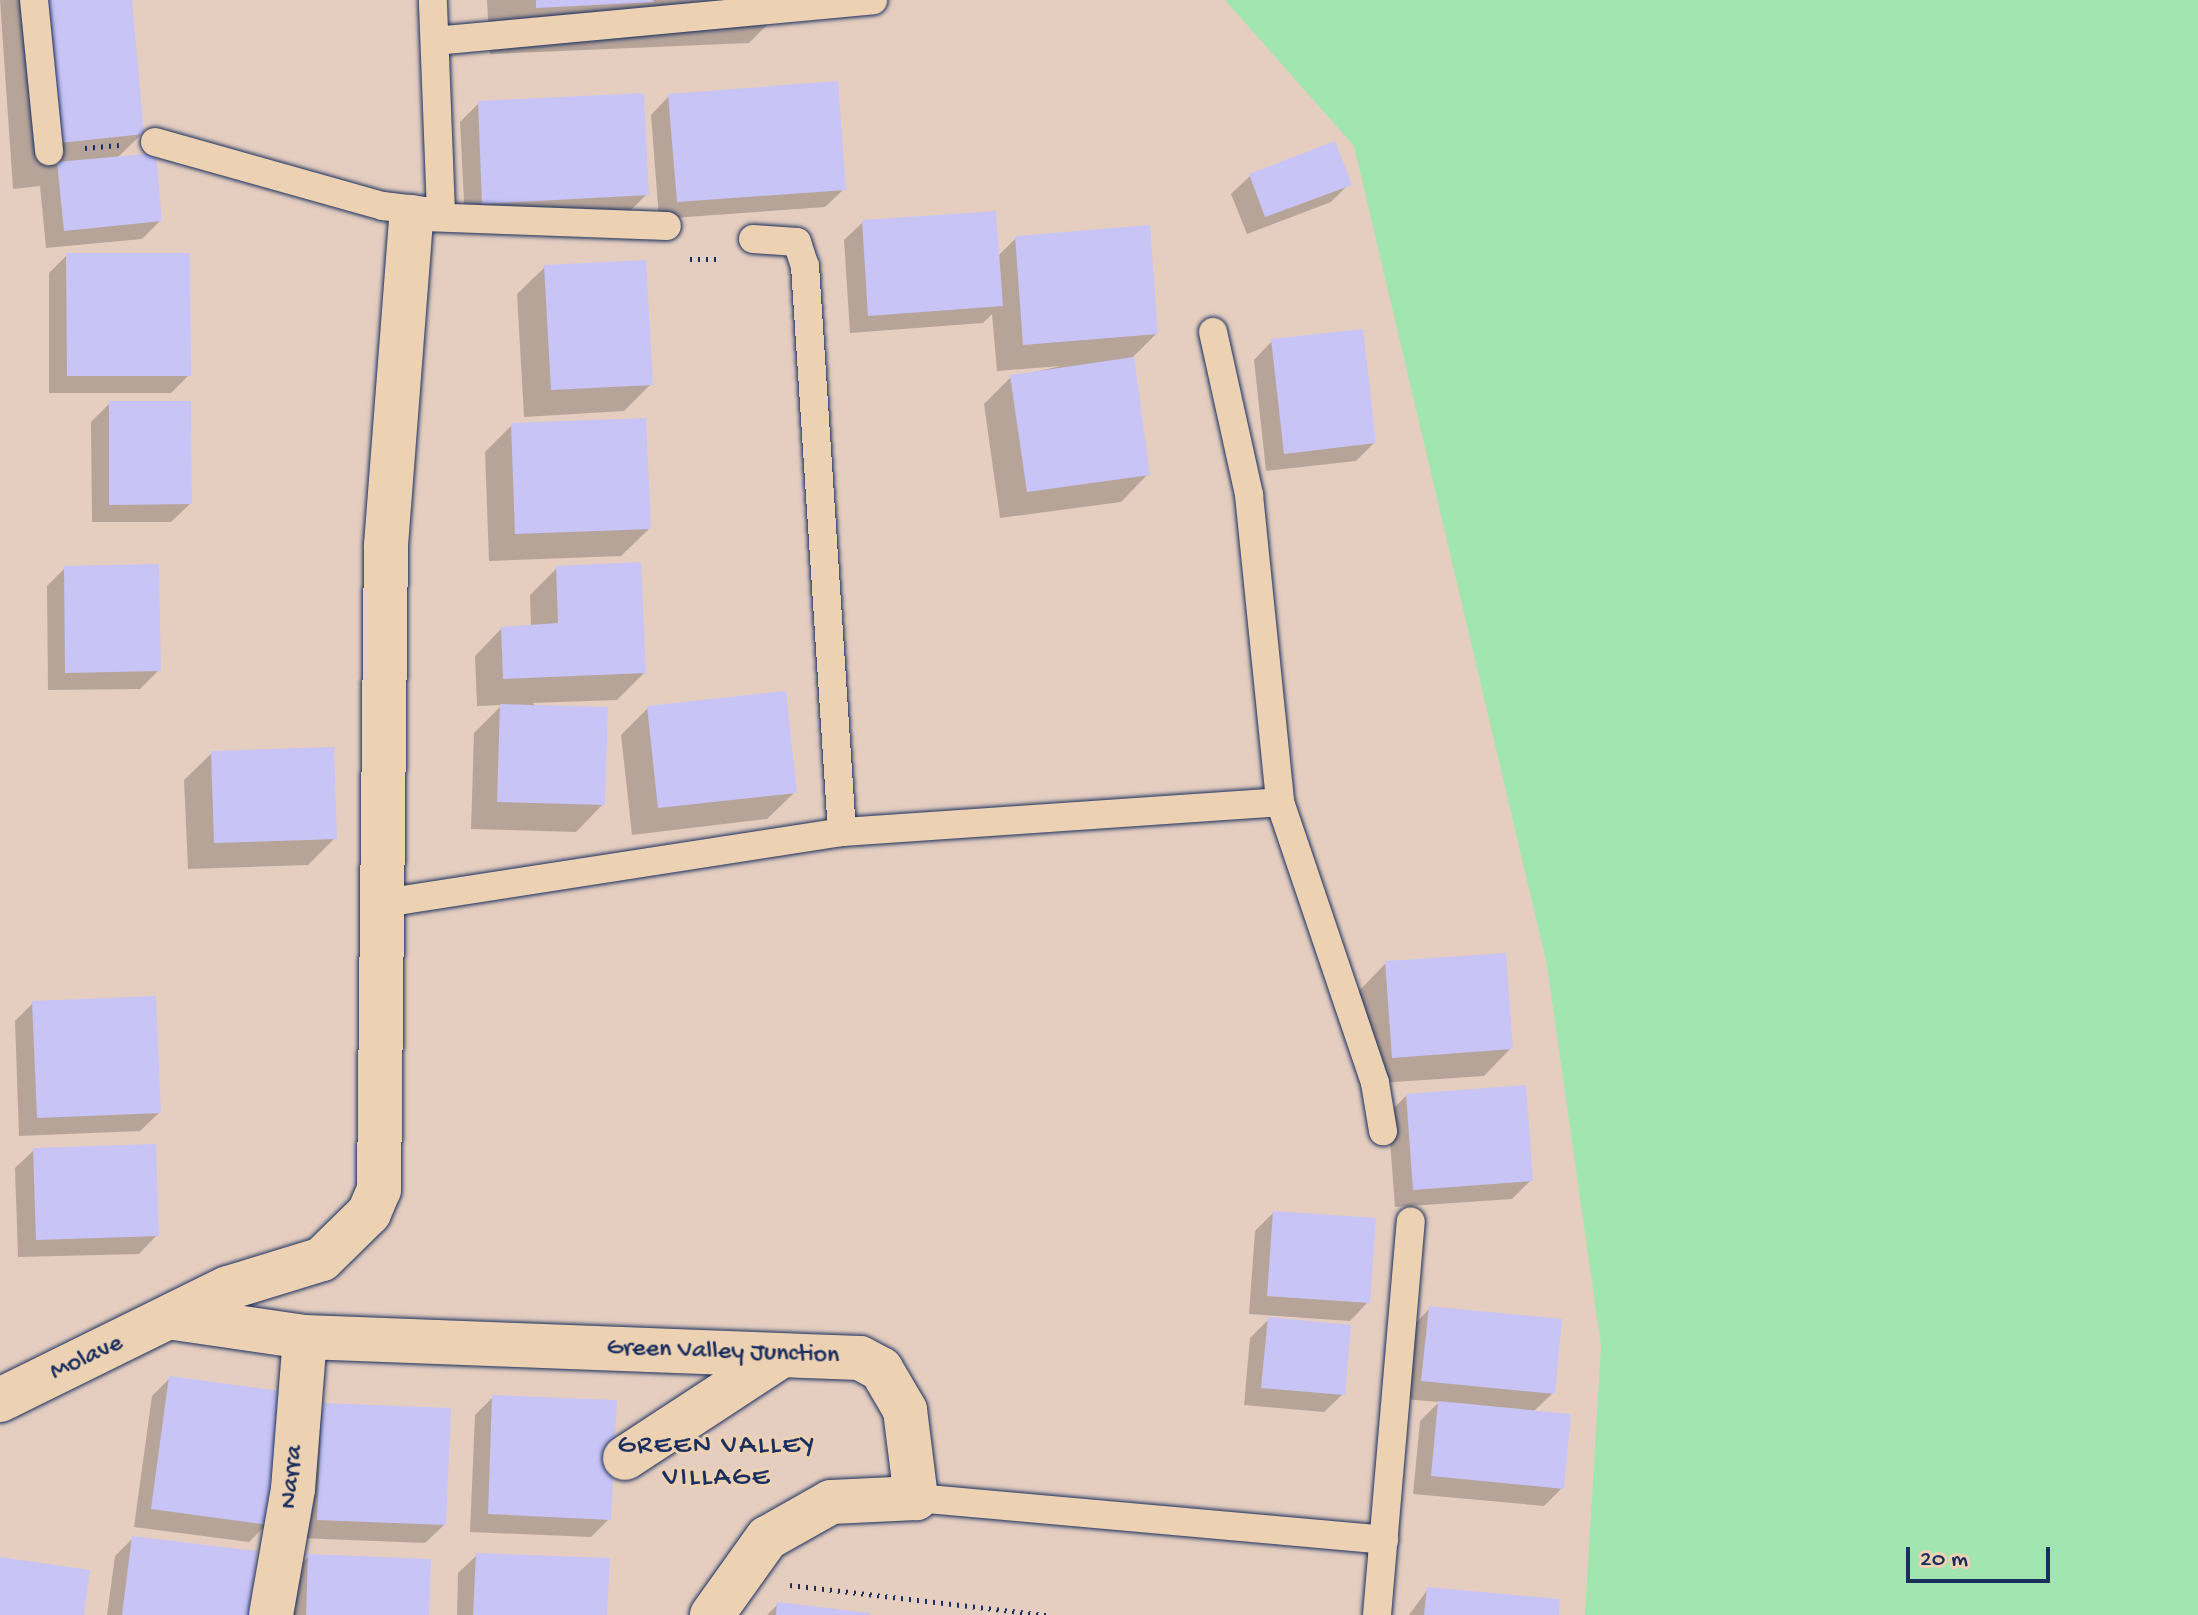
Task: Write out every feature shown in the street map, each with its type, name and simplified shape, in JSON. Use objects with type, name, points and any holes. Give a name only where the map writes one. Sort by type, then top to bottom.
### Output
[{"type":"street","points":[[228,1305],[322,1259],[369,1213],[379,1190],[386,545],[426,215]]},
{"type":"street","name":"Green Valley Junction","points":[[174,1318],[228,1305],[305,1337],[860,1358],[881,1369],[905,1410],[916,1498]]},
{"type":"street","name":"Molave","points":[[0,1400],[174,1318]]},
{"type":"street","name":"Narra","points":[[271,1615],[293,1489],[305,1337]]},
{"type":"street","points":[[625,1458],[781,1356]]},
{"type":"street","points":[[712,1615],[767,1538],[831,1502],[916,1498]]},
{"type":"lane","points":[[34,0],[49,151]]},
{"type":"lane","points":[[426,215],[435,41],[433,0]]},
{"type":"lane","points":[[435,41],[873,0]]},
{"type":"lane","points":[[155,142],[383,206],[426,215],[667,226]]},
{"type":"lane","points":[[753,239],[797,242],[805,266],[842,832]]},
{"type":"lane","points":[[1213,332],[1249,495],[1280,802],[1375,1083],[1383,1131]]},
{"type":"lane","points":[[384,903],[842,832],[1280,802]]},
{"type":"lane","points":[[1377,1615],[1411,1221]]},
{"type":"lane","points":[[916,1498],[1384,1540]]},
{"type":"path","points":[[49,151],[155,142]]},
{"type":"path","points":[[737,1579],[1047,1615]]},
{"type":"green space","points":[[1225,0],[2198,0],[2198,1615],[1585,1615],[1601,1346],[1547,965],[1354,146]]},
{"type":"building","points":[[47,0],[132,0],[144,134],[60,143]]},
{"type":"building","points":[[536,0],[653,0],[654,2],[536,8]]},
{"type":"building","points":[[838,81],[846,190],[677,202],[668,94]]},
{"type":"building","points":[[644,93],[649,195],[482,204],[478,101]]},
{"type":"building","points":[[1335,141],[1352,185],[1265,217],[1249,174]]},
{"type":"building","points":[[156,153],[162,221],[64,231],[57,162]]},
{"type":"building","points":[[996,211],[1003,306],[868,316],[862,220]]},
{"type":"building","points":[[1150,225],[1158,334],[1023,345],[1015,236]]},
{"type":"building","points":[[66,253],[190,253],[191,376],[67,376]]},
{"type":"building","points":[[646,260],[653,385],[551,390],[544,265]]},
{"type":"building","points":[[1363,329],[1376,443],[1284,454],[1271,339]]},
{"type":"building","points":[[1134,357],[1150,475],[1027,492],[1010,375]]},
{"type":"building","points":[[109,401],[191,401],[192,504],[109,505]]},
{"type":"building","points":[[646,418],[651,529],[515,534],[511,423]]},
{"type":"building","points":[[641,562],[646,673],[503,679],[501,627],[558,623],[556,566]]},
{"type":"building","points":[[159,564],[161,671],[65,673],[64,566]]},
{"type":"building","points":[[786,691],[797,793],[658,808],[647,706]]},
{"type":"building","points":[[500,704],[608,707],[605,805],[497,802]]},
{"type":"building","points":[[334,747],[337,839],[214,843],[211,751]]},
{"type":"building","points":[[1506,953],[1513,1049],[1392,1058],[1385,961]]},
{"type":"building","points":[[156,996],[161,1113],[37,1118],[32,1001]]},
{"type":"building","points":[[1526,1085],[1533,1181],[1413,1190],[1406,1094]]},
{"type":"building","points":[[156,1144],[159,1236],[36,1240],[33,1148]]},
{"type":"building","points":[[1273,1211],[1376,1218],[1370,1303],[1267,1296]]},
{"type":"building","points":[[1429,1306],[1562,1319],[1555,1394],[1421,1381]]},
{"type":"building","points":[[1268,1317],[1351,1325],[1345,1395],[1261,1388]]},
{"type":"building","points":[[169,1376],[287,1392],[269,1525],[151,1509]]},
{"type":"building","points":[[492,1395],[617,1400],[611,1520],[488,1514]]},
{"type":"building","points":[[1438,1401],[1571,1414],[1564,1489],[1431,1476]]},
{"type":"building","points":[[322,1403],[451,1408],[446,1525],[317,1520]]},
{"type":"building","points":[[132,1536],[257,1551],[249,1615],[122,1615]]},
{"type":"building","points":[[476,1553],[610,1558],[607,1615],[473,1615]]},
{"type":"building","points":[[308,1554],[431,1559],[429,1615],[306,1615]]},
{"type":"building","points":[[0,1557],[90,1570],[84,1615],[0,1615]]},
{"type":"building","points":[[1427,1587],[1560,1599],[1559,1615],[1424,1615]]},
{"type":"building","points":[[777,1602],[870,1613],[870,1615],[776,1615]]},
{"type":"district","name":"GREEN VALLEY VILLAGE","points":[[717,1463]]}]
